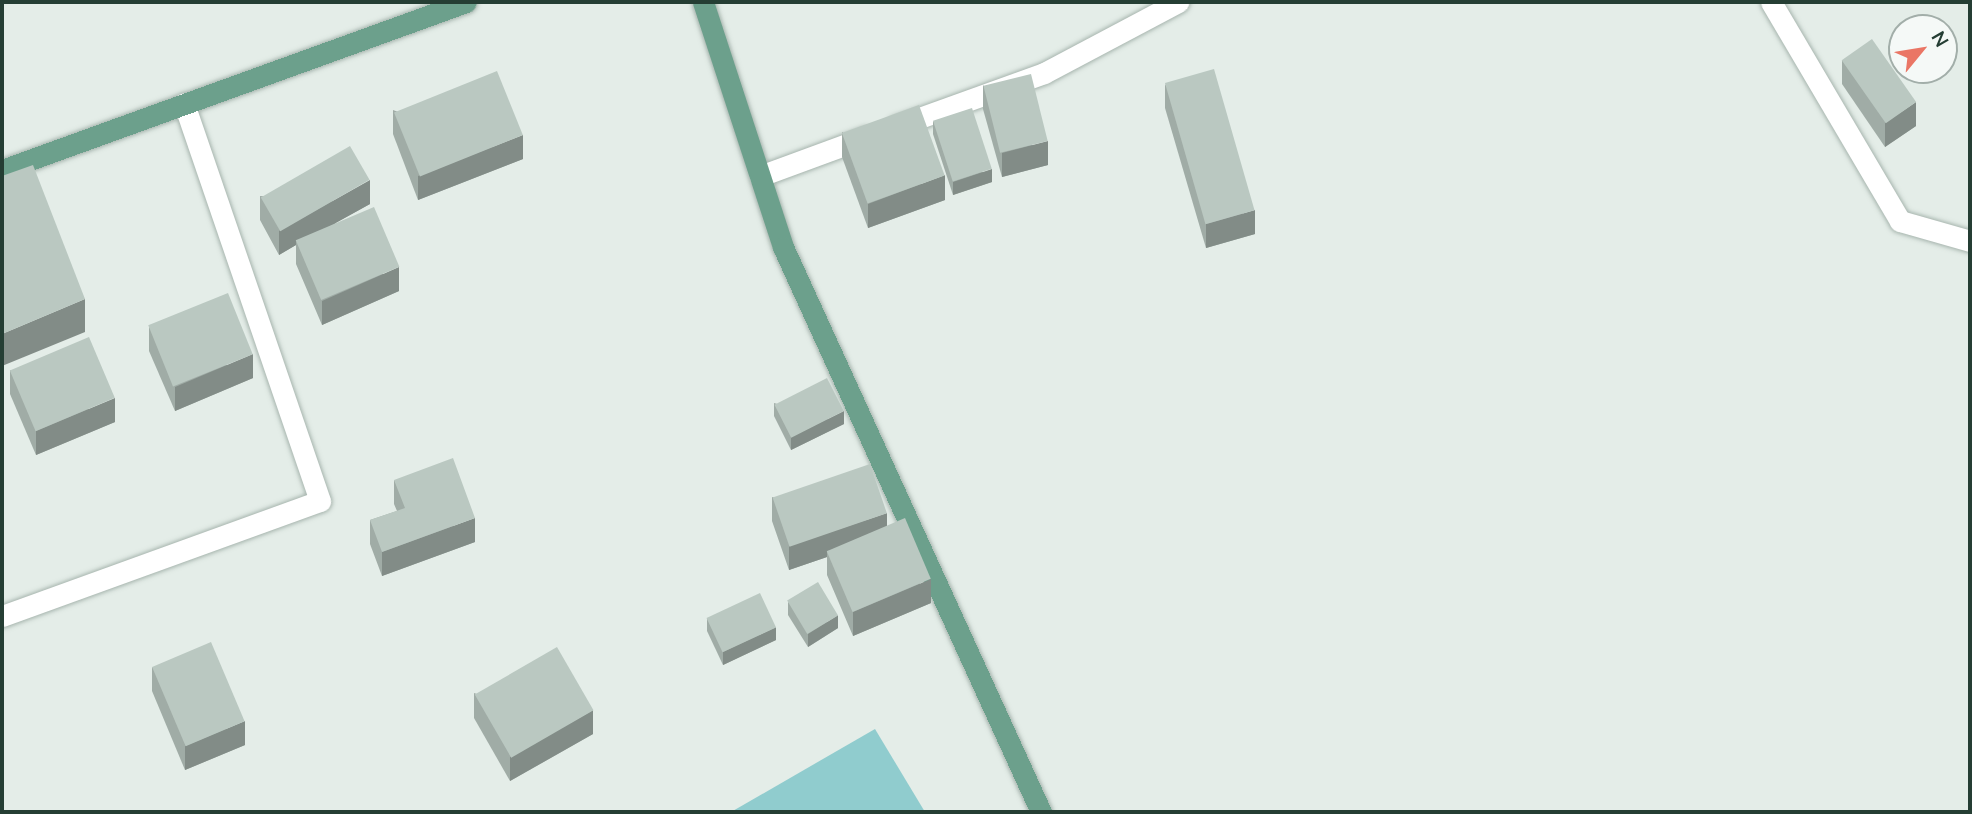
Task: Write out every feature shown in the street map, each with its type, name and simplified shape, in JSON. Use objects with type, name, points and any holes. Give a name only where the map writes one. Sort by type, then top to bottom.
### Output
[{"type":"main road","points":[[2,170],[466,2]]},
{"type":"main road","points":[[703,2],[783,247],[1041,812]]},
{"type":"street","points":[[760,176],[1044,72],[1178,2]]},
{"type":"street","points":[[1771,2],[1900,221],[1970,241]]},
{"type":"street","points":[[2,615],[320,500],[184,104]]},
{"type":"water","points":[[875,729],[925,812],[731,812]]},
{"type":"building","points":[[1872,39],[1888,62],[1888,84],[1904,84],[1916,102],[1886,123],[1842,60]]},
{"type":"building","points":[[1214,69],[1255,210],[1205,224],[1165,83]]},
{"type":"building","points":[[497,71],[523,135],[420,177],[394,113]]},
{"type":"building","points":[[1031,74],[1048,141],[1000,153],[983,86]]},
{"type":"building","points":[[919,105],[945,175],[868,204],[842,133]]},
{"type":"building","points":[[972,108],[992,169],[953,182],[933,121]]},
{"type":"building","points":[[350,146],[370,180],[280,231],[261,198]]},
{"type":"building","points":[[33,165],[85,299],[2,334],[2,176]]},
{"type":"building","points":[[374,207],[399,267],[321,300],[296,240]]},
{"type":"building","points":[[228,293],[253,354],[173,386],[148,325]]},
{"type":"building","points":[[89,337],[115,398],[36,431],[10,371]]},
{"type":"building","points":[[827,378],[844,411],[791,438],[774,405]]},
{"type":"building","points":[[453,458],[475,518],[382,552],[370,520],[405,508],[394,480]]},
{"type":"building","points":[[870,464],[887,513],[790,547],[773,498]]},
{"type":"building","points":[[905,518],[931,579],[853,612],[827,551]]},
{"type":"building","points":[[818,582],[838,615],[807,634],[787,601]]},
{"type":"building","points":[[760,593],[776,627],[723,652],[707,618]]},
{"type":"building","points":[[211,642],[245,721],[186,746],[152,667]]},
{"type":"building","points":[[557,647],[594,710],[511,758],[475,694]]}]
